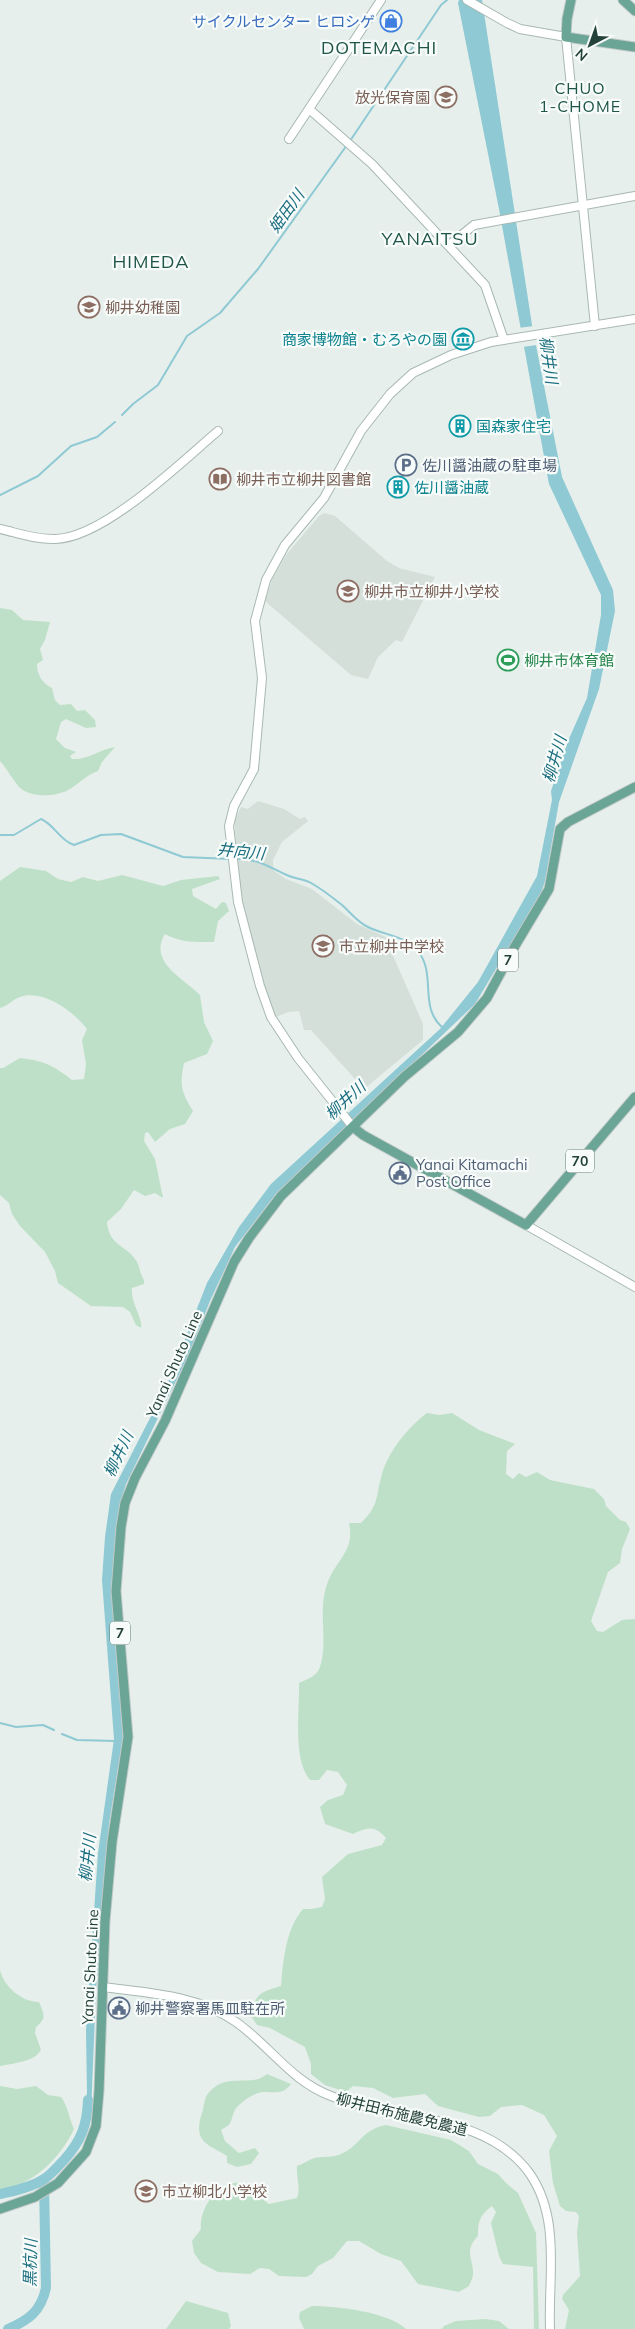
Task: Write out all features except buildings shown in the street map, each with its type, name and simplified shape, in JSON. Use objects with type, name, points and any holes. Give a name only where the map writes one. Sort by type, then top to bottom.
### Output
[{"type":"main road","points":[[571,0],[567,18],[566,37],[635,47]]},
{"type":"main road","points":[[623,0],[635,10]]},
{"type":"main road","name":"Yanai Shuto Line","points":[[0,2209],[40,2194],[65,2176],[82,2158],[96,2126],[105,1921],[112,1842],[128,1736],[116,1591],[118,1549],[125,1503],[135,1478],[165,1421],[240,1252],[281,1196],[351,1125],[458,1032],[487,998],[549,889],[560,829],[568,822],[635,787]]},
{"type":"main road","name":"70","points":[[526,1225],[635,1097]]},
{"type":"main road","points":[[351,1125],[364,1135],[526,1225]]},
{"type":"street","points":[[289,140],[381,0]]},
{"type":"street","points":[[467,0],[520,29],[566,37],[595,326]]},
{"type":"street","points":[[309,109],[349,142],[487,288],[504,340]]},
{"type":"street","points":[[449,246],[474,225],[635,196]]},
{"type":"street","points":[[351,1125],[298,1058],[271,1017],[260,986],[238,902],[229,826],[234,806],[254,769],[262,678],[255,629],[257,610],[266,580],[285,545],[324,498],[354,442],[390,394],[413,373],[430,363],[478,346],[504,340],[635,319]]},
{"type":"street","points":[[0,529],[47,540],[67,538],[90,530],[120,511],[218,431]]},
{"type":"street","points":[[526,1225],[635,1287]]},
{"type":"street","name":"柳井田布施農免農道","points":[[103,1986],[167,1996],[204,2005],[238,2023],[289,2072],[319,2091],[343,2100],[470,2131],[502,2147],[524,2166],[531,2176],[546,2210],[550,2227],[550,2329]]},
{"type":"shaded area","name":"柳井市立柳井小学校","points":[[324,513],[335,516],[387,561],[399,568],[435,577],[402,642],[396,640],[378,657],[368,679],[351,675],[265,601],[272,580],[286,555],[319,516]]},
{"type":"shaded area","name":"市立柳井中学校","points":[[258,801],[284,809],[300,819],[305,817],[308,821],[282,842],[273,860],[273,870],[286,879],[312,889],[357,924],[397,942],[391,951],[423,1024],[423,1040],[364,1089],[311,1030],[304,1030],[299,1011],[288,1012],[276,1017],[266,994],[241,903],[235,832],[235,820],[241,807],[248,809]]},
{"type":"green space","points":[[0,608],[12,610],[23,620],[50,622],[45,640],[40,649],[43,660],[37,664],[39,675],[45,684],[52,688],[55,700],[60,705],[71,704],[77,711],[85,710],[95,720],[96,727],[86,728],[66,719],[61,722],[56,739],[65,748],[76,752],[70,756],[72,759],[84,758],[115,747],[102,762],[98,771],[72,788],[57,794],[36,795],[24,791],[0,761]]},
{"type":"green space","points":[[20,867],[46,871],[58,879],[71,882],[83,877],[98,881],[122,875],[163,886],[181,880],[218,876],[220,879],[192,889],[193,896],[216,909],[222,902],[226,903],[229,911],[218,921],[214,942],[195,942],[165,934],[161,944],[161,953],[170,969],[200,995],[204,1022],[213,1041],[207,1054],[184,1063],[182,1089],[193,1111],[185,1124],[170,1129],[155,1142],[148,1132],[145,1133],[144,1141],[155,1159],[163,1198],[155,1193],[145,1196],[134,1190],[121,1209],[107,1222],[111,1236],[133,1256],[144,1280],[144,1284],[132,1288],[141,1328],[136,1325],[130,1312],[123,1307],[91,1306],[58,1283],[55,1271],[45,1252],[20,1226],[12,1214],[9,1203],[0,1195],[0,1068],[20,1058],[28,1059],[48,1064],[72,1080],[84,1079],[86,1064],[82,1040],[87,1029],[74,1015],[57,1003],[38,996],[29,995],[17,998],[0,1008],[0,881]]},
{"type":"green space","points":[[427,1413],[439,1415],[452,1413],[479,1430],[515,1444],[507,1451],[506,1474],[513,1479],[519,1473],[526,1477],[537,1472],[550,1480],[594,1489],[604,1499],[606,1506],[620,1520],[626,1522],[630,1529],[622,1549],[620,1563],[608,1572],[591,1621],[597,1631],[603,1632],[622,1620],[635,1619],[635,2329],[565,2329],[569,2310],[562,2299],[563,2295],[580,2276],[577,2233],[579,2216],[576,2212],[566,2211],[560,2206],[553,2183],[549,2151],[557,2136],[544,2115],[522,2105],[501,2107],[490,2116],[479,2117],[438,2106],[425,2094],[393,2098],[373,2088],[353,2086],[346,2092],[325,2085],[311,2074],[311,2064],[305,2047],[270,2028],[257,2025],[251,2016],[254,2003],[263,1992],[281,1986],[286,1945],[297,1917],[303,1909],[322,1907],[325,1899],[322,1877],[348,1854],[382,1845],[386,1838],[371,1828],[353,1834],[325,1824],[320,1807],[328,1800],[343,1795],[347,1785],[338,1772],[327,1770],[319,1780],[310,1780],[304,1771],[298,1734],[299,1683],[309,1679],[320,1667],[323,1646],[323,1601],[325,1590],[329,1579],[348,1547],[350,1540],[349,1523],[361,1523],[371,1511],[389,1457],[406,1433]]},
{"type":"green space","points":[[0,1970],[10,1988],[26,1999],[39,2002],[44,2016],[36,2027],[35,2033],[41,2050],[38,2054],[23,2061],[0,2066]]},
{"type":"green space","points":[[267,2074],[291,2084],[282,2091],[261,2092],[249,2097],[237,2107],[229,2125],[221,2130],[225,2141],[239,2153],[255,2148],[259,2153],[251,2164],[237,2167],[227,2163],[227,2156],[209,2145],[201,2137],[199,2123],[205,2099],[214,2088],[222,2083],[253,2080]]},
{"type":"green space","points":[[0,2086],[17,2089],[36,2086],[48,2095],[61,2097],[74,2129],[61,2150],[44,2169],[23,2183],[0,2189]]},
{"type":"green space","points":[[386,2125],[451,2140],[469,2151],[478,2164],[498,2174],[518,2193],[536,2233],[539,2329],[534,2329],[533,2267],[503,2264],[499,2256],[491,2223],[496,2212],[492,2206],[480,2219],[478,2236],[471,2246],[472,2279],[469,2286],[459,2292],[418,2284],[401,2261],[381,2254],[359,2241],[347,2241],[333,2258],[318,2266],[312,2274],[306,2277],[279,2276],[269,2269],[260,2268],[250,2274],[218,2272],[201,2263],[194,2253],[192,2241],[201,2229],[202,2215],[205,2207],[220,2189],[234,2183],[254,2185],[258,2196],[269,2204],[297,2198],[299,2190],[297,2166],[314,2158],[341,2154],[371,2130]]},
{"type":"green space","points":[[186,2301],[228,2313],[231,2326],[229,2329],[166,2329]]},
{"type":"green space","points":[[312,2306],[334,2307],[375,2314],[388,2318],[406,2329],[304,2329],[299,2318],[300,2312]]},
{"type":"green space","points":[[486,2319],[499,2321],[509,2329],[442,2329],[444,2326],[456,2321]]},
{"type":"water","points":[[459,0],[482,0],[532,325],[562,477],[613,590],[615,611],[599,689],[559,802],[545,881],[541,893],[475,1004],[275,1195],[235,1247],[210,1301],[188,1356],[126,1484],[120,1504],[112,1588],[123,1737],[109,1824],[96,1991],[91,2113],[84,2112],[87,2093],[86,2030],[98,1853],[114,1739],[102,1580],[111,1494],[167,1385],[207,1283],[239,1227],[271,1184],[440,1029],[478,982],[537,876],[552,800],[551,791],[568,741],[587,698],[601,615],[601,595],[549,484],[499,209],[458,3]]},
{"type":"pier","points":[[534,326],[537,345],[522,347],[518,328]]},
{"type":"waterway","name":"姫田川","points":[[350,141],[441,5],[447,0]]},
{"type":"waterway","name":"姫田川","points":[[122,415],[158,385],[187,336],[220,313],[258,269],[347,145]]},
{"type":"waterway","name":"姫田川","points":[[0,495],[38,476],[71,446],[97,437],[115,422]]},
{"type":"waterway","name":"井向川","points":[[0,835],[14,835],[41,819],[50,825],[64,840],[74,845],[101,835],[121,834],[183,857],[231,859]]},
{"type":"waterway","name":"井向川","points":[[236,859],[251,860],[308,882],[342,905],[364,925],[401,939],[413,946],[424,960],[431,1010],[443,1028]]},
{"type":"waterway","points":[[0,1723],[16,1727],[43,1725],[54,1730]]},
{"type":"waterway","points":[[62,1734],[77,1740],[115,1741]]},
{"type":"waterway","name":"柳井川","points":[[0,2194],[39,2182],[57,2167],[79,2140],[86,2118],[88,2100]]},
{"type":"waterway","name":"黒杭川","points":[[8,2329],[33,2314],[41,2303],[46,2288],[44,2183]]},
{"type":"place","name":"サイクルセンター ヒロシゲ","points":[[391,21]]},
{"type":"place","name":"放光保育園","points":[[446,97]]},
{"type":"place","name":"柳井幼稚園","points":[[89,307]]},
{"type":"place","name":"商家博物館・むろやの園","points":[[463,339]]},
{"type":"place","name":"国森家住宅","points":[[460,426]]},
{"type":"place","name":"佐川醤油蔵の駐車場","points":[[406,465]]},
{"type":"place","name":"柳井市立柳井図書館","points":[[220,479]]},
{"type":"place","name":"佐川醤油蔵","points":[[398,487]]},
{"type":"place","name":"柳井市立柳井小学校","points":[[348,591]]},
{"type":"place","name":"柳井市体育館","points":[[508,660]]},
{"type":"place","name":"市立柳井中学校","points":[[323,946]]},
{"type":"place","name":"Yanai Kitamachi Post Office","points":[[400,1173]]},
{"type":"place","name":"柳井警察署馬皿駐在所","points":[[119,2008]]},
{"type":"place","name":"市立柳北小学校","points":[[146,2191]]},
{"type":"district","name":"DOTEMACHI","points":[[379,47]]},
{"type":"district","name":"CHUO 1-CHOME","points":[[580,97]]},
{"type":"district","name":"YANAITSU","points":[[430,238]]},
{"type":"district","name":"HIMEDA","points":[[151,261]]}]
